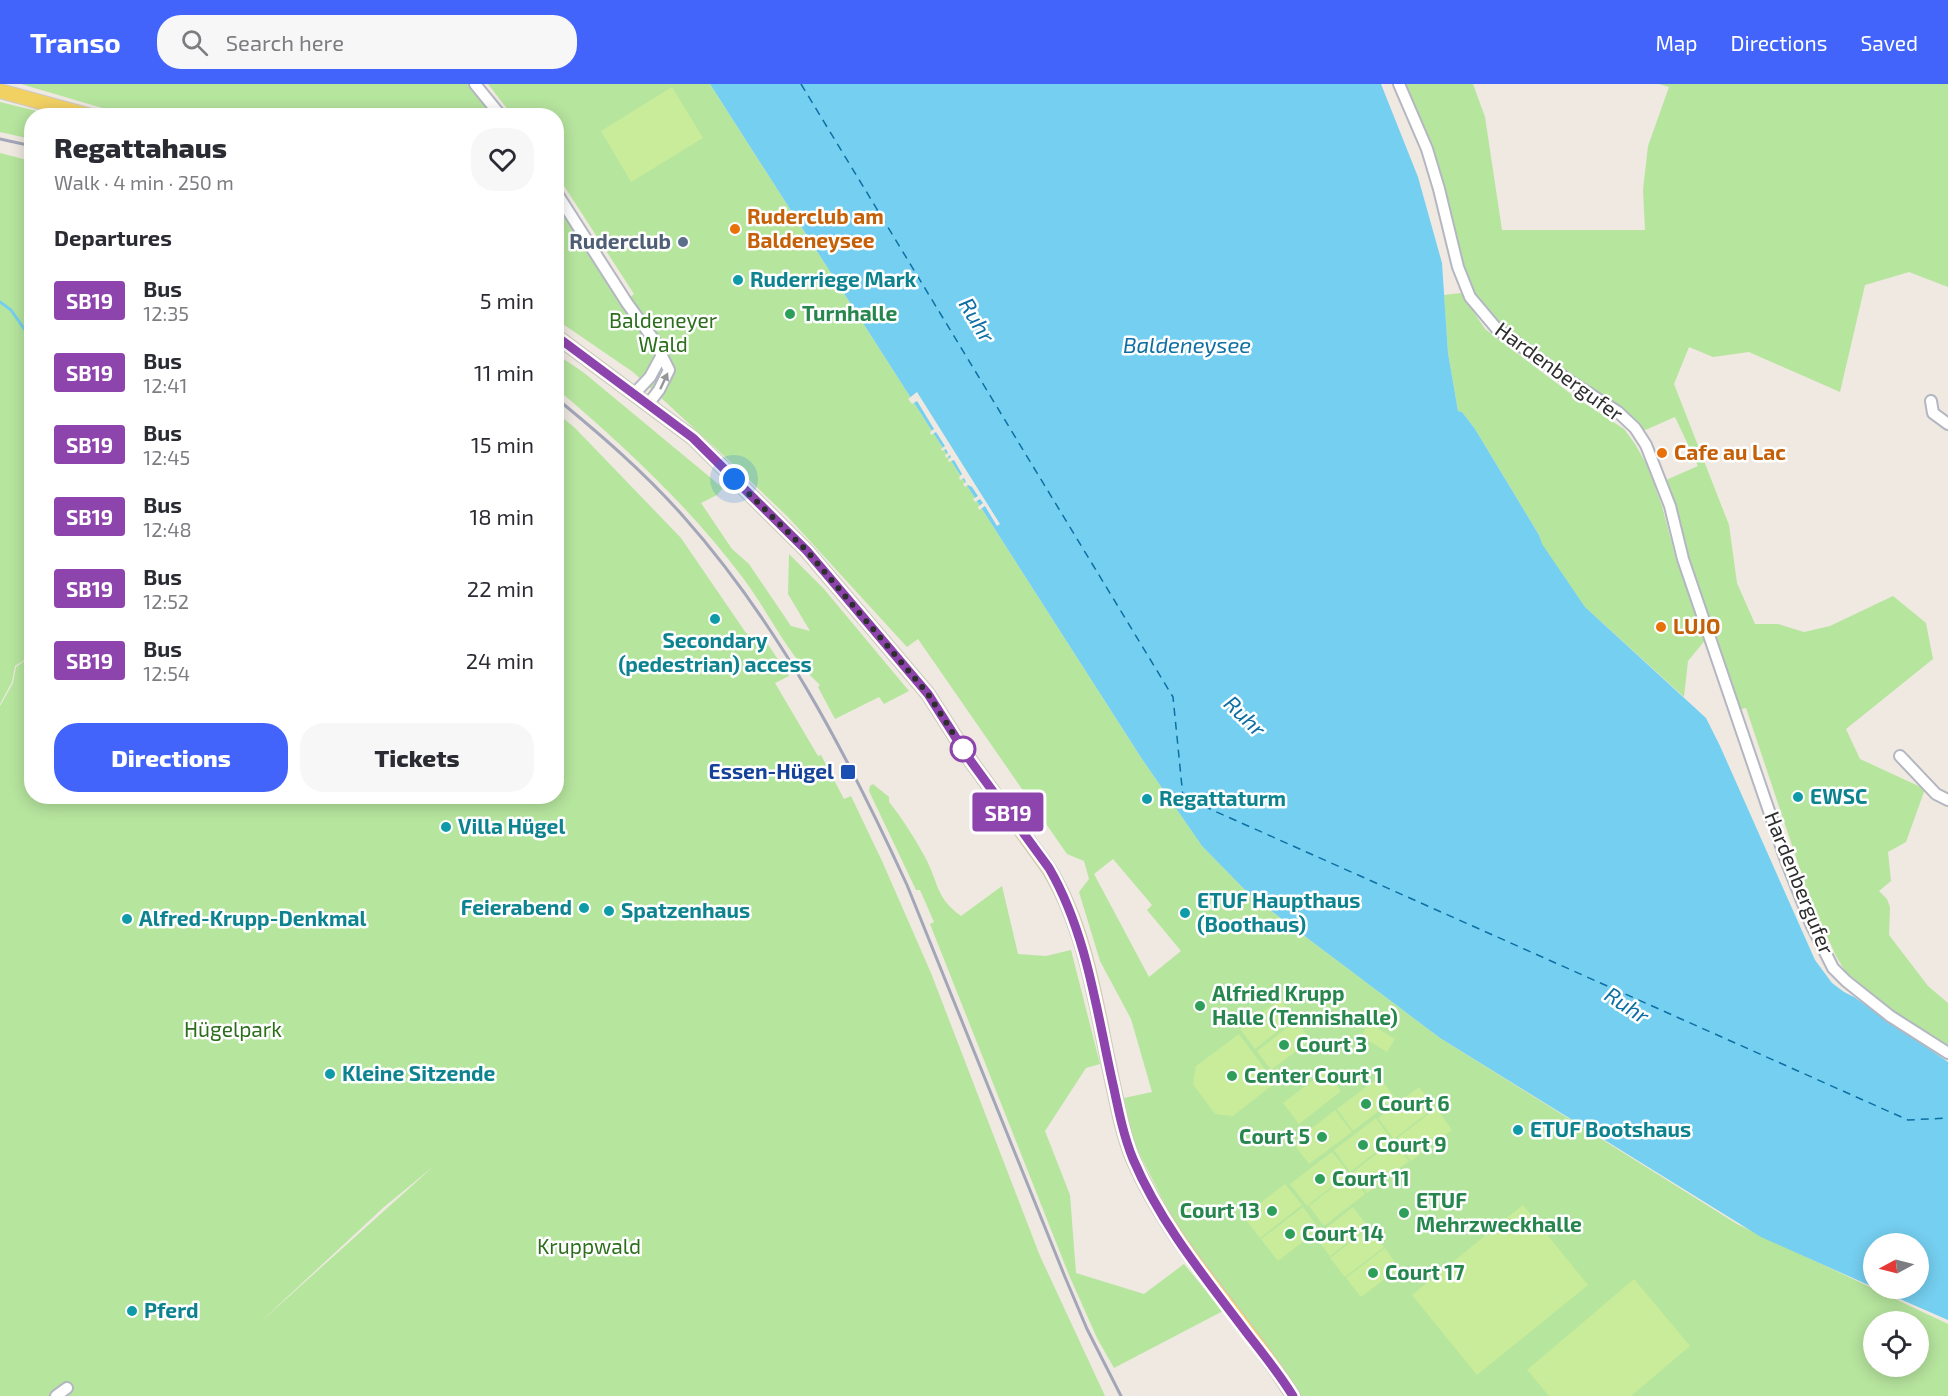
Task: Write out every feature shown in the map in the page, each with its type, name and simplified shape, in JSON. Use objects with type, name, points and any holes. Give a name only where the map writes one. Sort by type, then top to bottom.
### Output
[{"type":"main road","points":[[0,91],[62,108]]},
{"type":"main road","points":[[564,342],[693,438],[807,551],[928,694],[970,760],[1049,868],[1060,887],[1076,927],[1122,1123],[1133,1158],[1171,1230],[1293,1396]]},
{"type":"street","points":[[476,84],[495,108]]},
{"type":"street","name":"Hardenbergufer","points":[[1399,84],[1427,149],[1458,267],[1470,297],[1497,329],[1571,382],[1618,412],[1635,428],[1646,445],[1670,506],[1683,559],[1784,855],[1811,924],[1833,968],[1890,1016],[1948,1053]]},
{"type":"street","points":[[564,204],[669,370],[659,390],[649,403]]},
{"type":"street","points":[[634,393],[650,377],[662,356]]},
{"type":"street","points":[[1931,400],[1932,413],[1948,424]]},
{"type":"street","points":[[1706,666],[1719,662]]},
{"type":"street","points":[[1900,756],[1936,794],[1948,800]]},
{"type":"street","points":[[56,1396],[67,1388]]},
{"type":"green space","points":[[21,84],[468,84],[488,108],[102,108]]},
{"type":"green space","name":"Baldeneyer Wald","points":[[488,84],[710,84],[1142,759],[1202,846],[1250,895],[1440,1038],[1737,1224],[1863,1284],[1863,1299],[1895,1299],[1921,1311],[1863,1311],[1863,1377],[1929,1377],[1929,1315],[1948,1324],[1948,1396],[1298,1396],[1176,1226],[1133,1141],[1124,1098],[1152,1092],[1131,1019],[1100,961],[1079,892],[1089,879],[1084,861],[1067,854],[918,639],[907,647],[788,517],[723,455],[633,372],[564,325],[564,213],[623,303],[634,294],[564,186],[564,108],[507,108]],"holes":[[[1113,859],[1152,905],[1147,910],[1181,951],[1149,977],[1094,874]]]},
{"type":"green space","points":[[1406,84],[1473,84],[1485,117],[1502,230],[1645,230],[1643,190],[1648,146],[1669,87],[1659,84],[1948,84],[1948,287],[1909,272],[1865,285],[1840,392],[1749,352],[1713,357],[1689,347],[1674,384],[1729,525],[1737,583],[1755,624],[1778,624],[1804,632],[1830,626],[1893,596],[1926,623],[1933,659],[1846,729],[1860,759],[1925,789],[1906,842],[1888,852],[1891,881],[1879,891],[1887,899],[1890,907],[1889,935],[1928,986],[1948,1003],[1948,1049],[1895,1013],[1845,971],[1810,899],[1746,708],[1741,709],[1688,557],[1666,480],[1698,466],[1675,417],[1643,431],[1619,408],[1544,358],[1491,318],[1475,296],[1463,265],[1438,169]]},
{"type":"green space","points":[[672,87],[703,138],[631,182],[601,131]]},
{"type":"green space","points":[[0,102],[25,108],[24,137],[0,132]]},
{"type":"green space","points":[[0,153],[24,159],[24,660],[15,666],[12,682],[0,704]]},
{"type":"green space","points":[[1461,293],[1485,329],[1575,397],[1624,429],[1647,465],[1662,506],[1676,559],[1706,639],[1688,661],[1684,697],[1585,607],[1541,544],[1539,535],[1475,429],[1462,412],[1458,411],[1448,353],[1444,295]]},
{"type":"green space","points":[[564,359],[583,372],[723,488],[717,495],[701,503],[732,549],[749,564],[791,626],[810,631],[788,594],[789,554],[824,589],[909,691],[884,704],[879,697],[835,719],[818,687],[820,685],[798,660],[753,592],[723,552],[679,502],[564,395]]},
{"type":"green space","name":"Hügelpark","points":[[564,419],[681,538],[746,633],[767,643],[789,676],[775,683],[818,756],[821,755],[844,799],[851,796],[882,861],[931,973],[1040,1256],[1105,1396],[0,1396],[0,706],[13,683],[16,667],[24,661],[24,804],[564,804]],"holes":[[[434,1166],[256,1326],[384,1207]]]},
{"type":"green space","points":[[873,784],[889,797],[889,802],[930,866],[942,896],[961,916],[1002,886],[1018,954],[1046,956],[1071,950],[1100,1064],[1086,1068],[1045,1131],[1070,1195],[1076,1273],[1144,1294],[1184,1264],[1223,1311],[1114,1368],[1097,1338],[1069,1275],[930,924],[934,922],[920,890],[916,890],[869,791]]},
{"type":"green space","points":[[1280,999],[1294,1018],[1255,1049],[1240,1029]]},
{"type":"green space","name":"Court 3","points":[[1296,1021],[1311,1040],[1271,1070],[1257,1051]]},
{"type":"green space","points":[[1369,1023],[1395,1039],[1387,1052],[1361,1036]]},
{"type":"green space","name":"Center Court 1","points":[[1239,1034],[1275,1083],[1233,1116],[1215,1114],[1193,1084],[1196,1066]]},
{"type":"green space","points":[[1325,1071],[1341,1091],[1299,1124],[1283,1103]]},
{"type":"green space","name":"Court 6","points":[[1379,1077],[1395,1098],[1353,1131],[1337,1109]]},
{"type":"green space","points":[[1419,1087],[1435,1107],[1394,1139],[1378,1118]]},
{"type":"green space","points":[[1436,1108],[1452,1130],[1411,1161],[1395,1140]]},
{"type":"green space","name":"Court 5","points":[[1335,1110],[1352,1132],[1309,1164],[1293,1143]]},
{"type":"green space","name":"Court 9","points":[[1376,1118],[1392,1140],[1350,1172],[1334,1150]]},
{"type":"green space","points":[[1393,1141],[1409,1161],[1367,1193],[1352,1173]]},
{"type":"green space","name":"Court 11","points":[[1332,1152],[1349,1173],[1307,1206],[1290,1184]]},
{"type":"green space","points":[[1350,1174],[1365,1194],[1324,1226],[1309,1206]]},
{"type":"green space","name":"Court 13","points":[[1285,1184],[1302,1205],[1260,1238],[1243,1216]]},
{"type":"green space","points":[[1523,1205],[1588,1285],[1477,1375],[1412,1295]]},
{"type":"green space","name":"Court 14","points":[[1303,1207],[1319,1229],[1278,1261],[1261,1239]]},
{"type":"green space","points":[[1353,1207],[1368,1227],[1330,1256],[1315,1237]]},
{"type":"green space","points":[[1369,1228],[1384,1247],[1345,1277],[1330,1258]]},
{"type":"green space","name":"Court 17","points":[[1385,1248],[1399,1268],[1361,1297],[1346,1278]]},
{"type":"green space","points":[[1634,1279],[1690,1346],[1631,1396],[1549,1396],[1527,1370]]},
{"type":"water","name":"Baldeneysee","points":[[710,84],[1381,84],[1418,177],[1442,263],[1448,353],[1458,411],[1462,412],[1475,429],[1539,535],[1542,544],[1585,607],[1706,718],[1815,960],[1832,983],[1948,1062],[1948,1320],[1900,1299],[1929,1299],[1929,1233],[1863,1233],[1863,1283],[1761,1237],[1440,1038],[1250,895],[1202,846],[1142,759]]},
{"type":"pier","points":[[917,392],[1000,524],[997,526],[985,506],[979,510],[978,507],[983,503],[980,499],[975,502],[973,499],[978,496],[972,487],[968,485],[965,487],[964,478],[960,480],[959,477],[962,474],[954,460],[949,462],[950,455],[946,458],[945,455],[948,453],[946,449],[942,451],[941,449],[945,446],[936,432],[931,435],[930,432],[934,429],[917,401],[912,404],[908,399]]},
{"type":"waterway","points":[[0,302],[11,310],[24,329]]},
{"type":"ferry route","points":[[801,84],[1173,697],[1183,797],[1908,1120],[1948,1118]]},
{"type":"railway","points":[[0,139],[24,144]]},
{"type":"railway","points":[[564,405],[653,484],[718,557],[780,646],[835,739],[907,885],[1065,1277],[1087,1329],[1121,1396]]},
{"type":"bus line","name":"SB19","points":[[564,342],[693,438],[807,551],[928,694],[970,760],[1049,868],[1060,887],[1076,927],[1122,1123],[1133,1158],[1171,1230],[1293,1396]]},
{"type":"place","name":"Ruderclub am Baldeneysee","points":[[735,229]]},
{"type":"place","name":"Ruderclub","points":[[683,242]]},
{"type":"place","name":"Ruderriege Mark","points":[[738,280]]},
{"type":"place","name":"Turnhalle","points":[[790,314]]},
{"type":"place","name":"Cafe au Lac","points":[[1662,453]]},
{"type":"place","name":"Secondary (pedestrian) access","points":[[715,619]]},
{"type":"place","name":"LUJO","points":[[1661,627]]},
{"type":"place","name":"Essen-Hügel","points":[[848,772]]},
{"type":"place","name":"EWSC","points":[[1798,797]]},
{"type":"place","name":"Regattaturm","points":[[1147,799]]},
{"type":"place","name":"Villa Hügel","points":[[446,827]]},
{"type":"place","name":"Feierabend","points":[[584,908]]},
{"type":"place","name":"Spatzenhaus","points":[[609,911]]},
{"type":"place","name":"ETUF Haupthaus (Boothaus)","points":[[1185,913]]},
{"type":"place","name":"Alfred-Krupp-Denkmal","points":[[127,919]]},
{"type":"place","name":"Alfried Krupp Halle (Tennishalle)","points":[[1200,1006]]},
{"type":"place","name":"Court 3","points":[[1284,1045]]},
{"type":"place","name":"Kleine Sitzende","points":[[330,1074]]},
{"type":"place","name":"Center Court 1","points":[[1232,1076]]},
{"type":"place","name":"Court 6","points":[[1366,1104]]},
{"type":"place","name":"ETUF Bootshaus","points":[[1518,1130]]},
{"type":"place","name":"Court 5","points":[[1322,1137]]},
{"type":"place","name":"Court 9","points":[[1363,1145]]},
{"type":"place","name":"Court 11","points":[[1320,1179]]},
{"type":"place","name":"Court 13","points":[[1272,1211]]},
{"type":"place","name":"ETUF Mehrzweckhalle","points":[[1404,1213]]},
{"type":"place","name":"Court 14","points":[[1290,1234]]},
{"type":"place","name":"Court 17","points":[[1373,1273]]},
{"type":"place","name":"Pferd","points":[[132,1311]]},
{"type":"route","points":[[734,479],[807,551],[928,694],[963,749]]},
{"type":"water label","name":"Ruhr","points":[[977,320]]},
{"type":"water label","name":"Ruhr","points":[[1245,716]]},
{"type":"water label","name":"Ruhr","points":[[1627,1005]]},
{"type":"park label","name":"Kruppwald","points":[[589,1247]]}]
